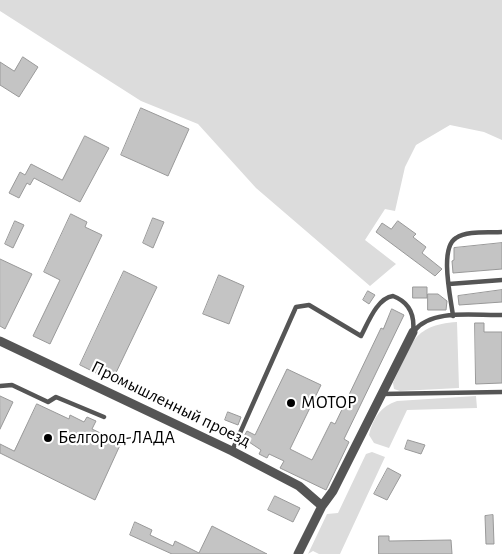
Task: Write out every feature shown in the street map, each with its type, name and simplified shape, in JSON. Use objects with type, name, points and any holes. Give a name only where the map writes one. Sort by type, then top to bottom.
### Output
[{"type":"street","points":[[298,554],[322,506],[333,490],[413,332]]},
{"type":"street","name":"Промышленный проезд","points":[[0,341],[232,451],[299,486],[322,506]]},
{"type":"lane","points":[[453,316],[447,255],[449,246],[454,238],[462,235],[502,232]]},
{"type":"lane","points":[[449,284],[502,280]]},
{"type":"lane","points":[[232,451],[296,307],[302,304],[309,305],[361,336],[381,302],[387,297],[392,296],[409,307],[413,315],[413,332]]},
{"type":"lane","points":[[413,332],[427,320],[453,316],[502,315]]},
{"type":"lane","points":[[0,386],[12,385],[48,402],[56,397],[104,417]]},
{"type":"lane","points":[[380,394],[502,392]]},
{"type":"shaded area","points":[[0,0],[502,0],[502,140],[484,132],[450,125],[416,145],[405,167],[395,211],[385,209],[365,240],[396,264],[370,286],[256,188],[198,124],[141,101],[0,11]]},
{"type":"shaded area","points":[[457,322],[459,388],[400,391],[394,389],[393,383],[414,340],[430,328]]},
{"type":"shaded area","points":[[476,396],[477,408],[407,410],[389,448],[374,443],[369,435],[378,414],[391,403],[397,401]]},
{"type":"shaded area","points":[[372,452],[385,457],[340,554],[319,554],[313,551],[308,554],[327,514],[338,513],[366,454]]},
{"type":"building","points":[[23,57],[38,67],[19,97],[0,85],[0,62],[14,71]]},
{"type":"building","points":[[141,108],[189,129],[168,176],[121,155]]},
{"type":"building","points":[[85,136],[109,148],[80,202],[34,178],[30,185],[27,183],[19,198],[9,193],[20,172],[25,175],[31,164],[62,180]]},
{"type":"building","points":[[71,214],[87,222],[85,227],[102,235],[50,344],[33,336],[60,280],[44,272]]},
{"type":"building","points":[[153,218],[164,222],[153,248],[143,243]]},
{"type":"building","points":[[15,221],[24,225],[13,248],[5,244]]},
{"type":"building","points":[[398,221],[416,234],[413,237],[426,247],[422,253],[442,269],[435,276],[376,232],[382,223],[391,229]]},
{"type":"building","points":[[502,243],[502,269],[453,273],[454,248]]},
{"type":"building","points":[[0,259],[32,274],[5,329],[0,326]]},
{"type":"building","points":[[124,271],[157,287],[112,381],[80,365]]},
{"type":"building","points":[[219,275],[244,286],[229,324],[203,314]]},
{"type":"building","points":[[413,287],[427,287],[427,298],[413,298]]},
{"type":"building","points":[[502,290],[502,302],[459,305],[458,296]]},
{"type":"building","points":[[368,291],[375,295],[369,304],[363,300]]},
{"type":"building","points":[[428,294],[438,294],[447,301],[446,310],[428,310]]},
{"type":"building","name":"МОТОР","points":[[392,309],[404,315],[344,439],[349,442],[326,490],[280,468],[284,461],[269,454],[267,458],[259,454],[261,450],[243,438],[247,431],[255,435],[287,369],[321,385],[290,449],[312,460],[331,422],[335,424]]},
{"type":"building","points":[[475,323],[484,323],[484,332],[502,332],[502,383],[476,384]]},
{"type":"building","points":[[0,396],[13,402],[0,429]]},
{"type":"building","points":[[37,404],[69,419],[70,415],[84,422],[87,417],[96,421],[92,429],[121,443],[95,500],[0,453],[0,444],[14,451]]},
{"type":"building","points":[[228,412],[241,417],[238,425],[225,420]]},
{"type":"building","points":[[408,440],[425,445],[421,454],[405,449]]},
{"type":"building","points":[[388,468],[401,475],[387,500],[374,494]]},
{"type":"building","points":[[275,496],[300,508],[293,522],[268,510]]},
{"type":"building","points":[[493,515],[494,544],[486,544],[485,516]]},
{"type":"building","points":[[135,522],[152,530],[150,535],[173,546],[175,541],[199,553],[212,526],[267,554],[172,554],[130,535]]},
{"type":"building","points":[[379,536],[389,536],[389,541],[451,540],[452,554],[379,554]]},
{"type":"place","name":"МОТОР","points":[[291,403]]},
{"type":"place","name":"Белгород-ЛАДА","points":[[48,438]]}]
